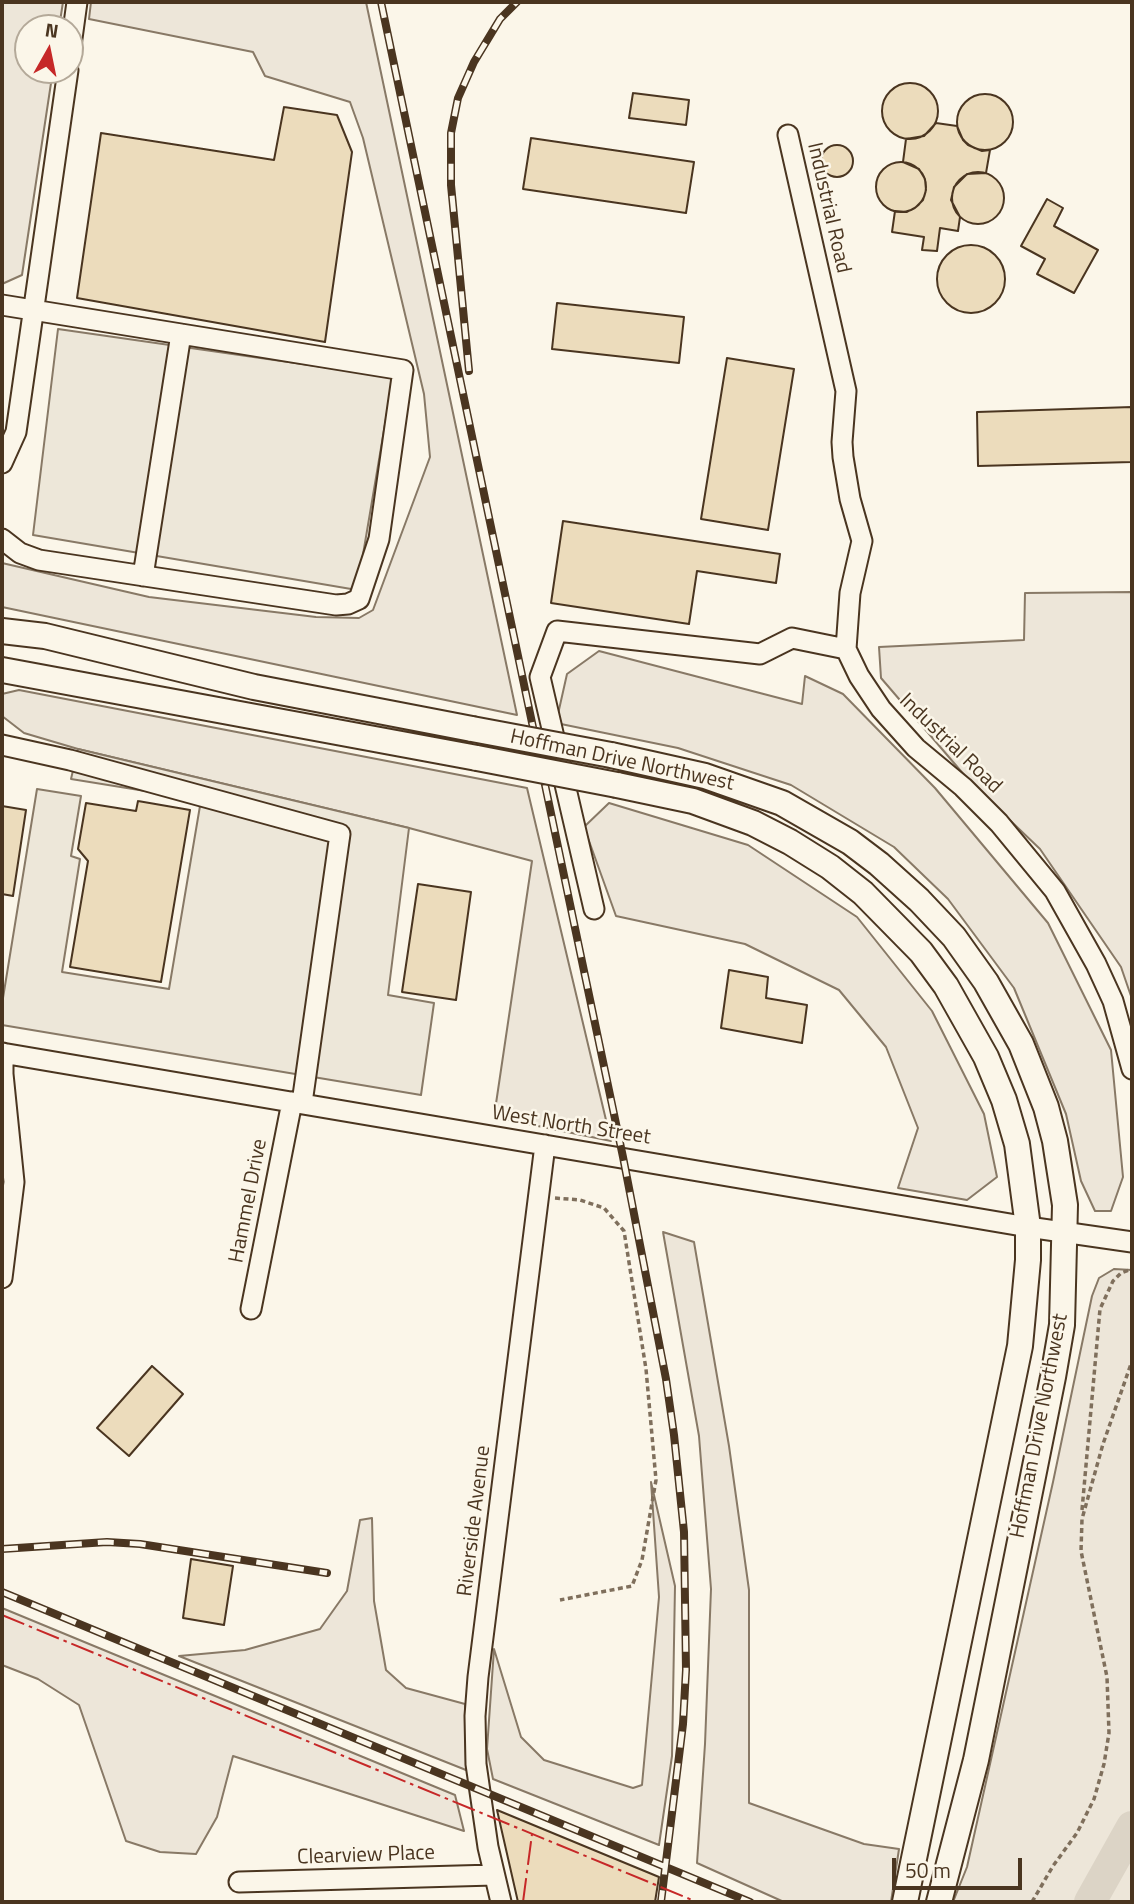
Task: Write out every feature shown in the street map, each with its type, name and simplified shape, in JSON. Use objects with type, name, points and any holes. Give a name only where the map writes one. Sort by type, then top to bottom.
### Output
[{"type":"main road","points":[[2,624],[45,636]]},
{"type":"main road","name":"Hoffman Drive Northwest","points":[[2,631],[45,636],[254,687],[611,755],[705,776],[782,803],[850,842],[919,900],[954,937],[986,982],[1021,1044],[1045,1107],[1055,1141],[1065,1205],[1066,1232],[1062,1325],[1054,1377],[976,1760],[939,1902]]},
{"type":"main road","name":"Hoffman Drive Northwest","points":[[2,670],[693,801],[753,823],[830,867],[895,923],[946,986],[986,1057],[1004,1100],[1017,1144],[1028,1227],[1028,1260],[1020,1346],[905,1902]]},
{"type":"main road","points":[[2,681],[36,676]]},
{"type":"street","points":[[2,463],[16,432],[66,84]]},
{"type":"street","name":"Industrial Road","points":[[788,135],[846,391],[843,457],[850,499],[862,541],[850,593],[846,649],[859,676],[881,709],[916,748],[963,787],[999,823],[1055,891],[1096,964],[1113,1001],[1132,1069]]},
{"type":"street","points":[[2,305],[403,370],[382,524],[359,599],[348,604],[336,605],[39,559],[20,553],[2,539]]},
{"type":"street","points":[[144,576],[181,334]]},
{"type":"street","points":[[594,909],[540,677],[557,631],[760,654],[792,638],[846,649]]},
{"type":"street","name":"Hammel Drive","points":[[2,745],[70,760],[340,834],[297,1102],[251,1309]]},
{"type":"street","points":[[2,1278],[14,1182],[3,1053]]},
{"type":"street","name":"West North Street","points":[[3,1053],[1028,1227],[1132,1239]]},
{"type":"street","name":"Riverside Avenue","points":[[501,1902],[488,1847],[476,1764],[475,1716],[545,1145]]},
{"type":"street","name":"Clearview Place","points":[[239,1882],[494,1875]]},
{"type":"path","points":[[539,1197],[580,1200],[604,1208],[624,1231],[647,1381],[656,1480],[642,1560],[632,1586],[560,1600]]},
{"type":"path","points":[[1032,1902],[1077,1833],[1094,1799],[1109,1733],[1107,1677],[1081,1551],[1082,1519],[1100,1309],[1113,1281],[1121,1273],[1132,1269]]},
{"type":"path","points":[[1082,1519],[1103,1444],[1132,1361]]},
{"type":"shaded area","points":[[2,2],[63,2],[61,14],[14,14],[14,84],[51,84],[22,275],[2,284]]},
{"type":"shaded area","points":[[91,2],[366,2],[517,715],[2,607],[2,563],[149,597],[316,617],[359,618],[373,610],[430,457],[424,394],[363,138],[350,102],[265,76],[253,52],[89,19]]},
{"type":"shaded area","points":[[58,329],[393,377],[357,590],[33,535]]},
{"type":"shaded area","points":[[1132,592],[1132,999],[1121,967],[1040,849],[972,784],[881,678],[879,647],[1024,640],[1025,593]]},
{"type":"shaded area","points":[[599,651],[802,704],[805,676],[843,694],[935,788],[1048,923],[1111,1050],[1123,1177],[1111,1211],[1095,1211],[1081,1181],[1066,1114],[1014,988],[948,899],[894,847],[791,785],[678,748],[556,723],[567,674]]},
{"type":"shaded area","points":[[19,690],[527,788],[611,1141],[494,1117],[532,861],[409,828],[78,749],[24,733],[2,716],[2,694]]},
{"type":"shaded area","points":[[78,749],[409,828],[388,995],[434,1003],[421,1095],[2,1025],[2,1004],[37,789],[81,796],[71,856],[80,859],[62,972],[169,989],[201,800],[71,779]]},
{"type":"shaded area","points":[[609,803],[748,845],[857,917],[932,1011],[984,1114],[997,1177],[967,1200],[898,1188],[918,1128],[886,1047],[839,990],[745,944],[616,916],[584,827]]},
{"type":"shaded area","points":[[663,1232],[694,1242],[729,1446],[749,1590],[749,1803],[864,1844],[899,1849],[891,1902],[784,1902],[697,1863],[711,1589],[699,1436]]},
{"type":"shaded area","points":[[1114,1269],[1132,1270],[1132,1902],[953,1902],[967,1867],[1092,1296],[1099,1278]]},
{"type":"shaded area","points":[[651,1482],[675,1586],[672,1756],[659,1845],[493,1779],[487,1749],[494,1649],[521,1737],[544,1760],[633,1788],[642,1785],[659,1597]]},
{"type":"shaded area","points":[[372,1518],[374,1601],[386,1670],[406,1688],[465,1704],[466,1770],[179,1656],[245,1650],[320,1629],[347,1591],[360,1520]]},
{"type":"shaded area","points":[[2,1608],[455,1795],[464,1831],[233,1756],[217,1817],[196,1854],[160,1852],[126,1841],[79,1705],[38,1679],[2,1665]]},
{"type":"building","points":[[910,83],[921,85],[930,91],[936,100],[936,122],[930,131],[921,137],[910,139],[899,137],[890,131],[884,122],[882,111],[884,100],[890,91],[899,85]]},
{"type":"building","points":[[633,93],[689,100],[686,125],[629,118]]},
{"type":"building","points":[[979,94],[991,94],[1001,98],[1009,106],[1013,122],[1009,138],[1001,146],[991,150],[979,150],[969,146],[961,138],[957,128],[957,116],[961,106],[969,98]]},
{"type":"building","points":[[284,107],[337,115],[352,152],[325,342],[77,298],[101,133],[274,160]]},
{"type":"building","points":[[936,123],[957,126],[968,145],[982,151],[990,150],[986,173],[967,174],[954,187],[951,200],[960,217],[958,231],[940,228],[937,251],[922,250],[924,237],[892,232],[895,211],[907,212],[916,207],[923,200],[926,190],[925,179],[919,169],[903,162],[906,139],[924,136]]},
{"type":"building","points":[[531,138],[694,162],[686,213],[523,189]]},
{"type":"building","points":[[837,145],[848,150],[853,161],[848,172],[837,177],[826,172],[821,161],[826,150]]},
{"type":"building","points":[[901,162],[919,169],[926,187],[919,205],[901,212],[883,205],[876,187],[883,169]]},
{"type":"building","points":[[978,172],[997,179],[1004,198],[997,217],[978,224],[959,217],[952,198],[959,179]]},
{"type":"building","points":[[1047,199],[1063,208],[1054,226],[1098,250],[1074,293],[1037,274],[1045,259],[1021,246]]},
{"type":"building","points":[[971,245],[984,248],[995,255],[1002,266],[1005,279],[1002,292],[995,303],[984,310],[971,313],[958,310],[947,303],[940,292],[937,279],[940,266],[947,255],[958,248]]},
{"type":"building","points":[[557,303],[684,317],[679,363],[552,349]]},
{"type":"building","points":[[727,358],[794,369],[768,530],[701,519]]},
{"type":"building","points":[[1132,407],[1132,462],[978,466],[977,412]]},
{"type":"building","points":[[563,521],[780,554],[776,583],[697,571],[689,624],[551,603]]},
{"type":"building","points":[[138,801],[190,810],[161,982],[70,967],[88,861],[78,849],[86,803],[136,811]]},
{"type":"building","points":[[2,806],[26,810],[13,896],[2,894]]},
{"type":"building","points":[[418,884],[471,892],[456,1000],[402,992]]},
{"type":"building","points":[[729,970],[768,977],[766,998],[807,1005],[802,1043],[721,1028]]},
{"type":"building","points":[[152,1366],[183,1394],[129,1456],[97,1428]]},
{"type":"building","points":[[191,1559],[233,1566],[224,1625],[183,1618]]},
{"type":"building","points":[[497,1810],[659,1877],[655,1902],[518,1902]]},
{"type":"waterway","points":[[1090,1902],[1132,1827]]},
{"type":"railway","points":[[381,2],[623,1157],[666,1379],[684,1532],[686,1670],[683,1724],[661,1902]]},
{"type":"railway","points":[[469,371],[451,185],[451,133],[458,98],[474,62],[500,19],[517,2]]},
{"type":"railway","points":[[2,1549],[107,1542],[140,1544],[327,1573]]},
{"type":"railway","points":[[2,1592],[750,1902]]},
{"type":"power","points":[[2,1615],[697,1902]]},
{"type":"power","points":[[523,1902],[532,1834]]}]
